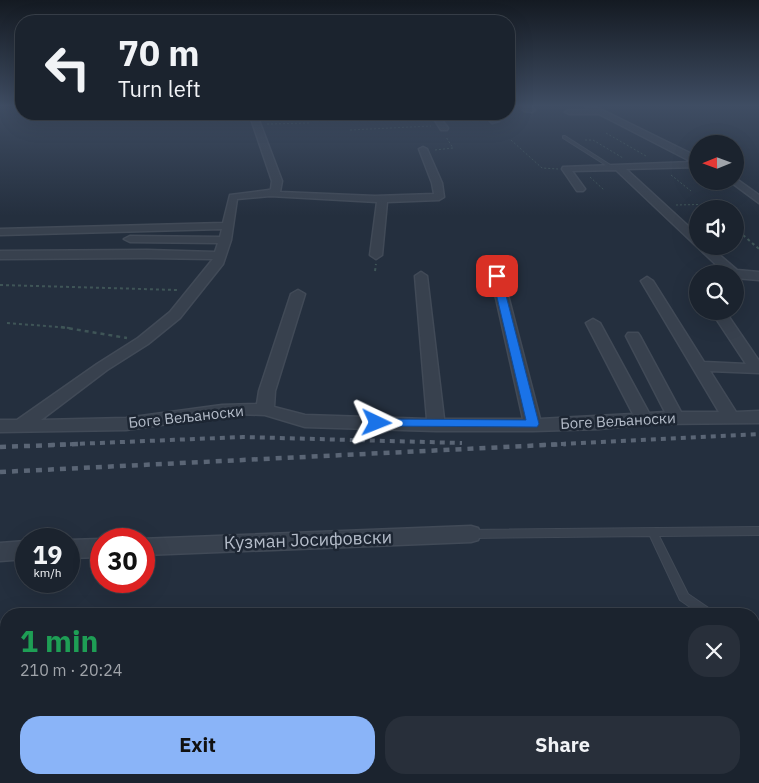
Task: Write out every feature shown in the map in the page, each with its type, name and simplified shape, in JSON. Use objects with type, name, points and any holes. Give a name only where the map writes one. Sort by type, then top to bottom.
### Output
[{"type":"street","points":[[21,426],[102,367],[143,341],[175,315],[196,292],[218,264],[225,240],[233,197],[276,191],[277,181],[262,143]]},
{"type":"street","points":[[659,143],[689,158]]},
{"type":"street","points":[[270,193],[280,196],[382,199],[439,197],[437,183],[423,151]]},
{"type":"street","points":[[566,169],[689,164]]},
{"type":"street","points":[[616,168],[689,234]]},
{"type":"street","points":[[566,169],[580,188]]},
{"type":"street","points":[[744,188],[759,200]]},
{"type":"street","points":[[376,255],[382,199]]},
{"type":"street","points":[[0,232],[228,226]]},
{"type":"street","points":[[3,241],[225,240]]},
{"type":"street","points":[[0,255],[147,254],[220,256]]},
{"type":"street","points":[[713,255],[724,265]]},
{"type":"street","points":[[744,275],[759,276]]},
{"type":"street","points":[[421,276],[436,425]]},
{"type":"street","points":[[497,276],[533,424]]},
{"type":"street","points":[[648,281],[731,418]]},
{"type":"street","points":[[265,410],[266,391],[298,294]]},
{"type":"street","points":[[701,366],[757,370],[724,320]]},
{"type":"street","points":[[593,323],[646,420]]},
{"type":"street","points":[[633,336],[676,418]]},
{"type":"street","name":"Боге Вељаноски","points":[[0,426],[103,425],[144,422],[238,409],[265,410],[292,419],[305,421],[436,425],[599,423],[676,418],[759,417]]},
{"type":"street","name":"Кузман Јосифовски","points":[[155,546],[471,534]]},
{"type":"street","points":[[0,552],[15,551]]},
{"type":"lane","points":[[573,143],[616,168]]},
{"type":"lane","points":[[471,534],[759,532]]},
{"type":"lane","points":[[653,534],[684,596],[701,608]]},
{"type":"path","points":[[423,151],[453,148],[450,143]]},
{"type":"path","points":[[514,143],[542,168],[546,170],[566,169]]},
{"type":"path","points":[[597,143],[637,167]]},
{"type":"path","points":[[622,143],[662,166],[691,192]]},
{"type":"path","points":[[580,169],[604,190]]},
{"type":"path","points":[[659,206],[689,205]]},
{"type":"path","points":[[744,235],[759,249]]},
{"type":"path","points":[[0,285],[171,289],[196,292]]},
{"type":"path","points":[[7,323],[94,330],[143,341]]},
{"type":"railway","points":[[541,445],[759,434]]},
{"type":"railway","points":[[50,445],[243,437],[462,443]]},
{"type":"railway","points":[[0,447],[81,444]]},
{"type":"railway","points":[[0,472],[566,444]]},
{"type":"route","points":[[377,423],[436,425],[533,424],[497,276]]}]
